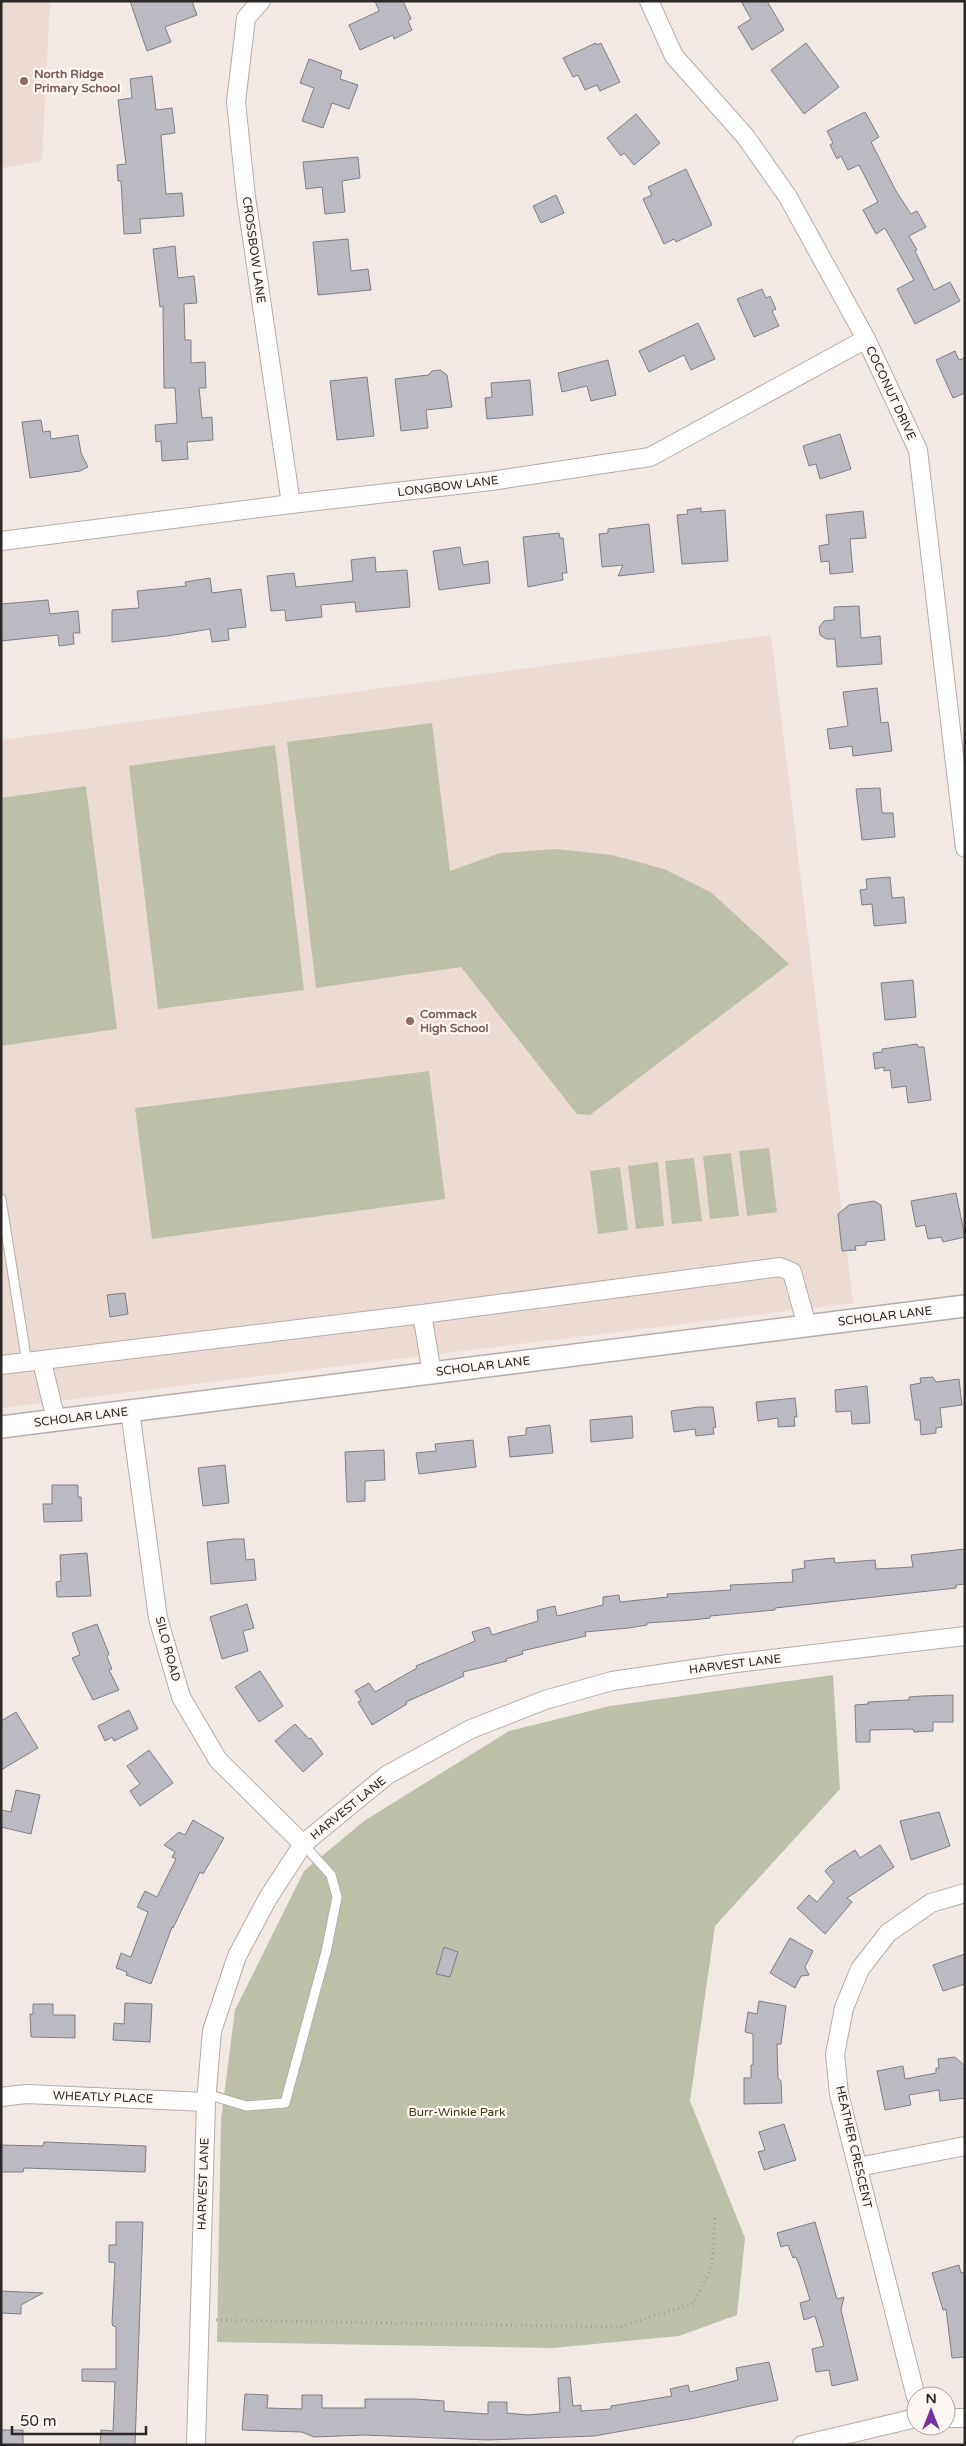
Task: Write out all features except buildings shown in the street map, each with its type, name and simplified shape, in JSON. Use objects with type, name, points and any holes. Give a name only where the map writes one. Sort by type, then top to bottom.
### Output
[{"type":"street","name":"CROSSBOW LANE","points":[[261,1],[246,18],[236,102],[246,197],[291,504]]},
{"type":"street","name":"COCONUT DRIVE","points":[[649,1],[674,56],[745,136],[788,197],[866,339],[918,450],[965,848]]},
{"type":"street","name":"LONGBOW LANE","points":[[1,541],[491,481],[650,457],[866,339]]},
{"type":"street","points":[[1,1365],[422,1314],[780,1267],[792,1272],[808,1326]]},
{"type":"street","name":"SCHOLAR LANE","points":[[1,1427],[965,1306]]},
{"type":"street","points":[[422,1314],[432,1373]]},
{"type":"street","points":[[35,1362],[56,1420]]},
{"type":"street","name":"SILO ROAD","points":[[130,1411],[158,1618],[181,1697],[218,1760],[303,1844]]},
{"type":"street","name":"HARVEST LANE","points":[[196,2445],[206,2098],[212,2031],[237,1956],[268,1898],[303,1844],[387,1775],[471,1729],[545,1700],[612,1681],[728,1664],[965,1636]]},
{"type":"street","name":"HEATHER CRESCENT","points":[[913,2386],[838,2084],[836,2054],[844,2008],[860,1969],[888,1933],[931,1903],[965,1893]]},
{"type":"street","name":"WHEATLY PLACE","points":[[1,2097],[26,2094],[206,2098]]},
{"type":"street","points":[[858,2167],[965,2146]]},
{"type":"street","points":[[802,2445],[906,2420]]},
{"type":"lane","points":[[1,1199],[35,1362]]},
{"type":"lane","points":[[206,2098],[246,2106],[285,2103],[326,1952],[337,1897],[331,1875],[303,1844]]},
{"type":"path","points":[[214,2320],[242,2318],[620,2327],[694,2303],[712,2266],[715,2217]]},
{"type":"shaded area","name":"North Ridge Primary School","points":[[1,1],[50,1],[42,161],[1,168]]},
{"type":"shaded area","name":"Commack High School","points":[[771,635],[853,1303],[1,1408],[1,740]]},
{"type":"green space","points":[[432,723],[450,871],[500,853],[556,849],[612,855],[664,869],[712,893],[789,964],[590,1115],[577,1114],[461,967],[316,988],[287,742]]},
{"type":"green space","points":[[275,745],[304,990],[158,1009],[129,766]]},
{"type":"green space","points":[[86,786],[117,1029],[1,1046],[1,798]]},
{"type":"green space","points":[[429,1071],[445,1199],[152,1239],[135,1108]]},
{"type":"green space","points":[[769,1148],[777,1212],[747,1216],[739,1151]]},
{"type":"green space","points":[[731,1153],[739,1216],[710,1219],[703,1156]]},
{"type":"green space","points":[[694,1158],[702,1221],[672,1224],[665,1161]]},
{"type":"green space","points":[[658,1162],[664,1226],[636,1229],[628,1166]]},
{"type":"green space","points":[[620,1167],[628,1230],[598,1234],[590,1171]]},
{"type":"green space","name":"Burr-Winkle Park","points":[[833,1675],[840,1789],[715,1926],[690,2101],[745,2238],[737,2315],[679,2336],[553,2348],[217,2342],[221,2119],[235,2010],[304,1871],[364,1821],[509,1731],[610,1706]]},
{"type":"place","name":"North Ridge Primary School","points":[[24,81]]},
{"type":"place","name":"Commack High School","points":[[410,1021]]}]
